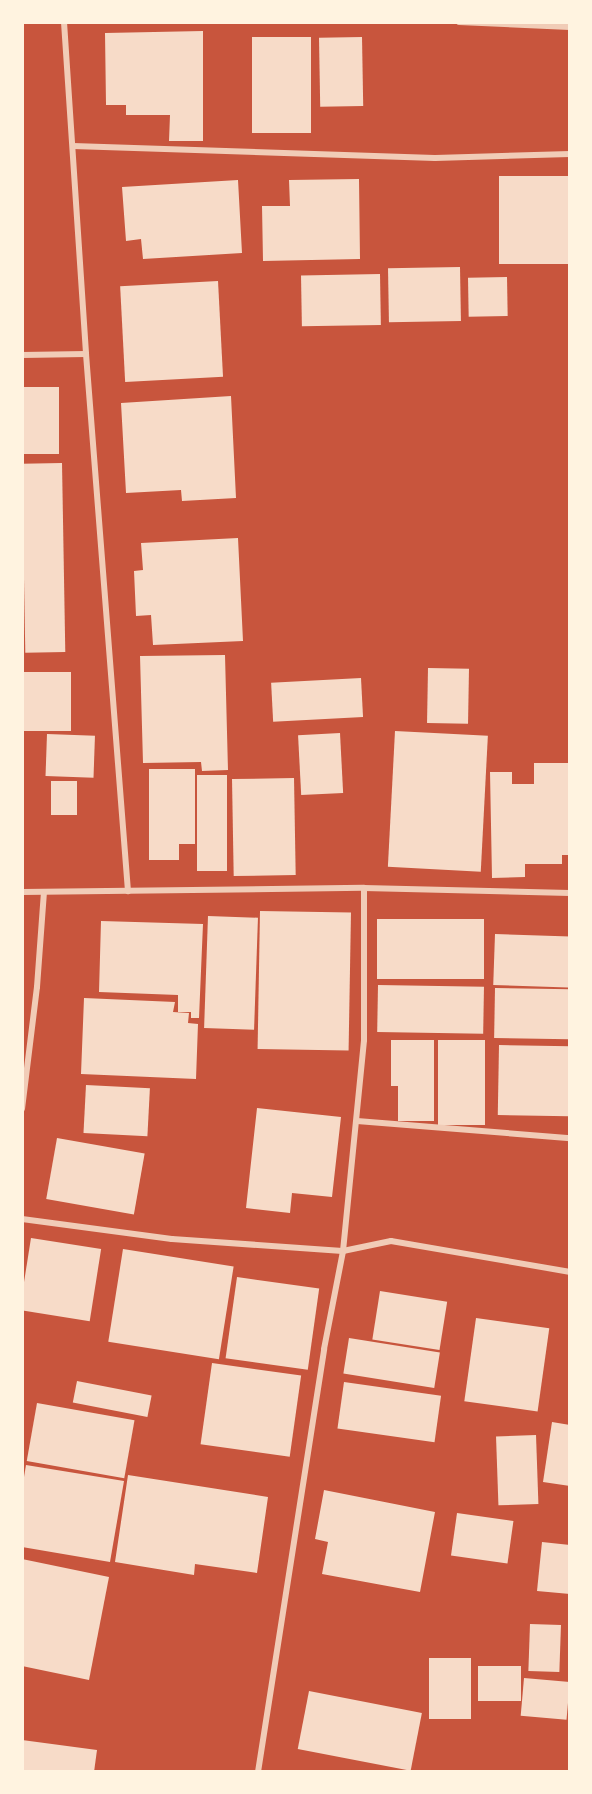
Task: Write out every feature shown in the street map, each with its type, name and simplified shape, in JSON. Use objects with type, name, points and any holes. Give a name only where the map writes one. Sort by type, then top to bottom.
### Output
[{"type":"street","points":[[64,22],[86,354],[128,891]]},
{"type":"street","points":[[459,22],[570,27]]},
{"type":"street","points":[[73,146],[435,158],[570,154]]},
{"type":"street","points":[[22,355],[86,354]]},
{"type":"street","points":[[258,1772],[324,1349],[343,1251],[364,1040],[364,888]]},
{"type":"street","points":[[22,892],[364,888],[570,892]]},
{"type":"street","points":[[22,1109],[37,987],[44,892]]},
{"type":"street","points":[[357,1121],[570,1138]]},
{"type":"street","points":[[22,1219],[172,1239],[343,1251],[391,1241],[570,1272]]},
{"type":"building","points":[[203,31],[203,141],[169,141],[170,115],[126,115],[126,105],[106,105],[105,33]]},
{"type":"building","points":[[252,37],[311,37],[311,133],[252,133]]},
{"type":"building","points":[[362,37],[363,106],[320,107],[319,38]]},
{"type":"building","points":[[499,176],[570,176],[570,264],[499,264]]},
{"type":"building","points":[[359,179],[360,259],[263,261],[262,206],[290,206],[289,180]]},
{"type":"building","points":[[238,180],[242,253],[143,259],[141,239],[126,241],[122,187]]},
{"type":"building","points":[[460,267],[461,321],[389,322],[388,268]]},
{"type":"building","points":[[380,274],[381,325],[302,326],[301,275]]},
{"type":"building","points":[[507,277],[508,316],[469,317],[468,278]]},
{"type":"building","points":[[218,281],[223,377],[125,382],[120,286]]},
{"type":"building","points":[[22,387],[59,387],[59,454],[22,454]]},
{"type":"building","points":[[231,396],[236,498],[182,501],[181,490],[126,493],[121,403]]},
{"type":"building","points":[[62,463],[65,652],[25,653],[22,464]]},
{"type":"building","points":[[238,538],[243,641],[153,645],[151,615],[136,616],[134,571],[143,570],[141,543]]},
{"type":"building","points":[[225,655],[228,770],[202,771],[201,762],[143,763],[140,656]]},
{"type":"building","points":[[428,668],[469,669],[468,724],[427,723]]},
{"type":"building","points":[[22,672],[71,672],[71,731],[22,731]]},
{"type":"building","points":[[361,678],[363,717],[273,722],[271,683]]},
{"type":"building","points":[[395,731],[488,736],[481,872],[388,867]]},
{"type":"building","points":[[340,733],[343,793],[301,795],[298,735]]},
{"type":"building","points":[[47,734],[95,736],[94,778],[46,776]]},
{"type":"building","points":[[534,763],[570,763],[570,855],[562,855],[562,864],[525,864],[525,877],[492,878],[490,772],[512,772],[512,784],[534,784]]},
{"type":"building","points":[[149,769],[195,769],[195,844],[179,844],[179,860],[149,860]]},
{"type":"building","points":[[197,775],[227,775],[227,871],[197,871]]},
{"type":"building","points":[[294,778],[296,875],[234,876],[232,779]]},
{"type":"building","points":[[51,781],[77,781],[77,815],[51,815]]},
{"type":"building","points":[[260,911],[351,913],[349,1051],[258,1049]]},
{"type":"building","points":[[208,916],[258,918],[254,1030],[204,1028]]},
{"type":"building","points":[[377,919],[484,919],[484,979],[377,979]]},
{"type":"building","points":[[101,921],[203,924],[199,1018],[191,1018],[191,1012],[178,1012],[178,995],[99,992]]},
{"type":"building","points":[[495,934],[570,937],[568,988],[493,985]]},
{"type":"building","points":[[378,985],[484,987],[483,1034],[377,1032]]},
{"type":"building","points":[[495,988],[570,989],[569,1039],[494,1038]]},
{"type":"building","points":[[84,998],[175,1002],[173,1012],[189,1013],[188,1023],[198,1024],[196,1079],[81,1074]]},
{"type":"building","points":[[391,1040],[434,1040],[434,1121],[398,1121],[398,1086],[391,1086]]},
{"type":"building","points":[[438,1040],[485,1040],[485,1125],[438,1125]]},
{"type":"building","points":[[499,1045],[570,1046],[569,1116],[498,1115]]},
{"type":"building","points":[[86,1085],[150,1088],[147,1136],[83,1133]]},
{"type":"building","points":[[257,1108],[341,1117],[332,1197],[292,1193],[290,1213],[246,1208]]},
{"type":"building","points":[[57,1138],[145,1153],[134,1215],[46,1199]]},
{"type":"building","points":[[31,1238],[101,1249],[90,1321],[22,1310],[22,1295]]},
{"type":"building","points":[[123,1249],[234,1267],[219,1359],[108,1342]]},
{"type":"building","points":[[237,1277],[319,1289],[308,1370],[226,1358]]},
{"type":"building","points":[[380,1291],[447,1302],[439,1350],[372,1339]]},
{"type":"building","points":[[476,1318],[549,1328],[538,1411],[464,1401]]},
{"type":"building","points":[[349,1338],[440,1352],[434,1388],[343,1374]]},
{"type":"building","points":[[212,1363],[301,1376],[290,1457],[201,1444]]},
{"type":"building","points":[[77,1381],[152,1396],[147,1417],[73,1403]]},
{"type":"building","points":[[344,1382],[441,1396],[435,1442],[337,1429]]},
{"type":"building","points":[[37,1403],[134,1420],[124,1478],[27,1461]]},
{"type":"building","points":[[552,1422],[570,1425],[570,1486],[543,1482]]},
{"type":"building","points":[[536,1435],[538,1504],[498,1505],[496,1436]]},
{"type":"building","points":[[26,1465],[124,1481],[110,1562],[22,1547],[22,1489]]},
{"type":"building","points":[[128,1475],[268,1497],[257,1573],[195,1564],[194,1575],[115,1562]]},
{"type":"building","points":[[324,1490],[435,1512],[420,1592],[322,1574],[328,1542],[315,1539]]},
{"type":"building","points":[[457,1513],[513,1521],[507,1564],[451,1556]]},
{"type":"building","points":[[542,1542],[570,1545],[570,1594],[537,1591]]},
{"type":"building","points":[[22,1559],[109,1577],[89,1680],[22,1666]]},
{"type":"building","points":[[530,1624],[561,1625],[559,1672],[528,1671]]},
{"type":"building","points":[[429,1658],[471,1658],[471,1719],[429,1719]]},
{"type":"building","points":[[478,1666],[521,1666],[521,1701],[478,1701]]},
{"type":"building","points":[[524,1678],[570,1682],[567,1720],[521,1716]]},
{"type":"building","points":[[309,1691],[422,1713],[411,1771],[298,1749]]},
{"type":"building","points":[[22,1740],[97,1750],[94,1772],[22,1772]]}]
